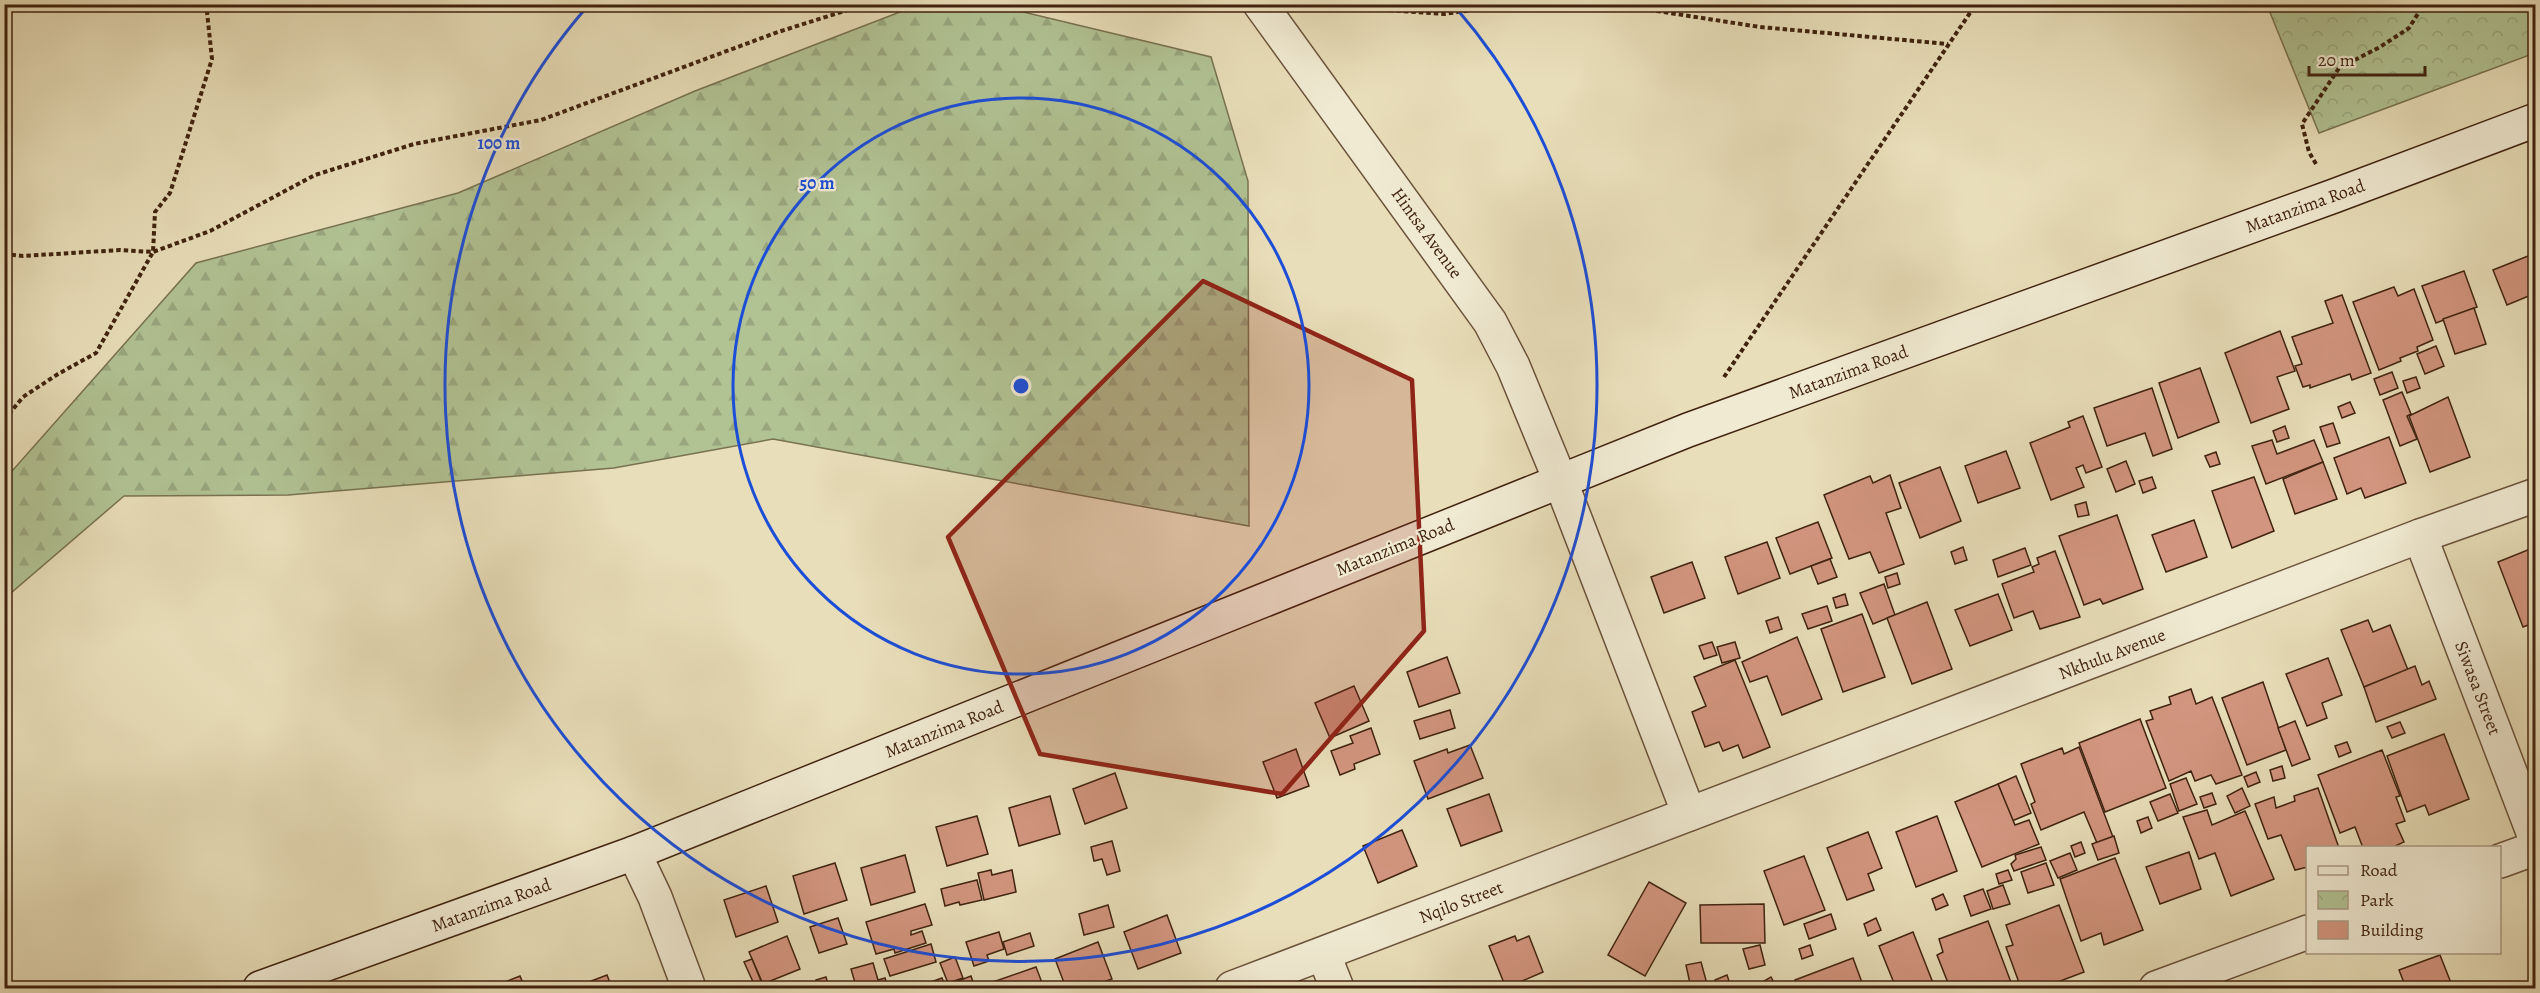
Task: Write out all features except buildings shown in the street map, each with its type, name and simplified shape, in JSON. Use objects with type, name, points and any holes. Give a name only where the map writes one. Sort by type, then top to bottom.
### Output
[{"type":"street","name":"Hintsa Avenue","points":[[1260,4],[1490,322],[1513,366],[1560,480],[1689,814]]},
{"type":"street","name":"Matanzima Road","points":[[260,988],[634,853],[1688,430],[2334,196],[2535,120]]},
{"type":"street","name":"Nkhulu Avenue","points":[[1689,814],[2420,536],[2535,495]]},
{"type":"street","name":"Siwasa Street","points":[[2420,536],[2535,840]]},
{"type":"street","name":"Nqilo Street","points":[[1232,988],[1324,955],[1689,814]]},
{"type":"street","points":[[2501,860],[2535,848]]},
{"type":"street","points":[[634,853],[656,897],[689,988]]},
{"type":"street","points":[[2156,988],[2306,932]]},
{"type":"street","points":[[1324,955],[1338,988]]},
{"type":"path","points":[[4,420],[23,397],[96,353],[153,252],[155,212],[170,193],[212,59],[208,4]]},
{"type":"path","points":[[4,254],[23,256],[120,250],[153,252],[210,231],[315,175],[414,144],[541,120],[778,32],[867,4]]},
{"type":"path","points":[[1337,4],[1346,7],[1444,14],[1513,4]]},
{"type":"path","points":[[1612,4],[1760,27],[1948,44]]},
{"type":"path","points":[[1722,380],[1976,4]]},
{"type":"path","points":[[2302,124],[2339,68],[2380,47],[2409,28],[2424,4]]},
{"type":"highlighted area","points":[[1203,281],[1412,380],[1424,631],[1282,794],[1040,754],[948,537]]},
{"type":"green space","points":[[918,5],[994,5],[1211,57],[1248,181],[1249,526],[773,439],[614,468],[288,495],[124,496],[5,598],[5,479],[196,263],[458,193],[695,91]]},
{"type":"green space","points":[[2267,5],[2535,5],[2535,53],[2319,133]]}]
